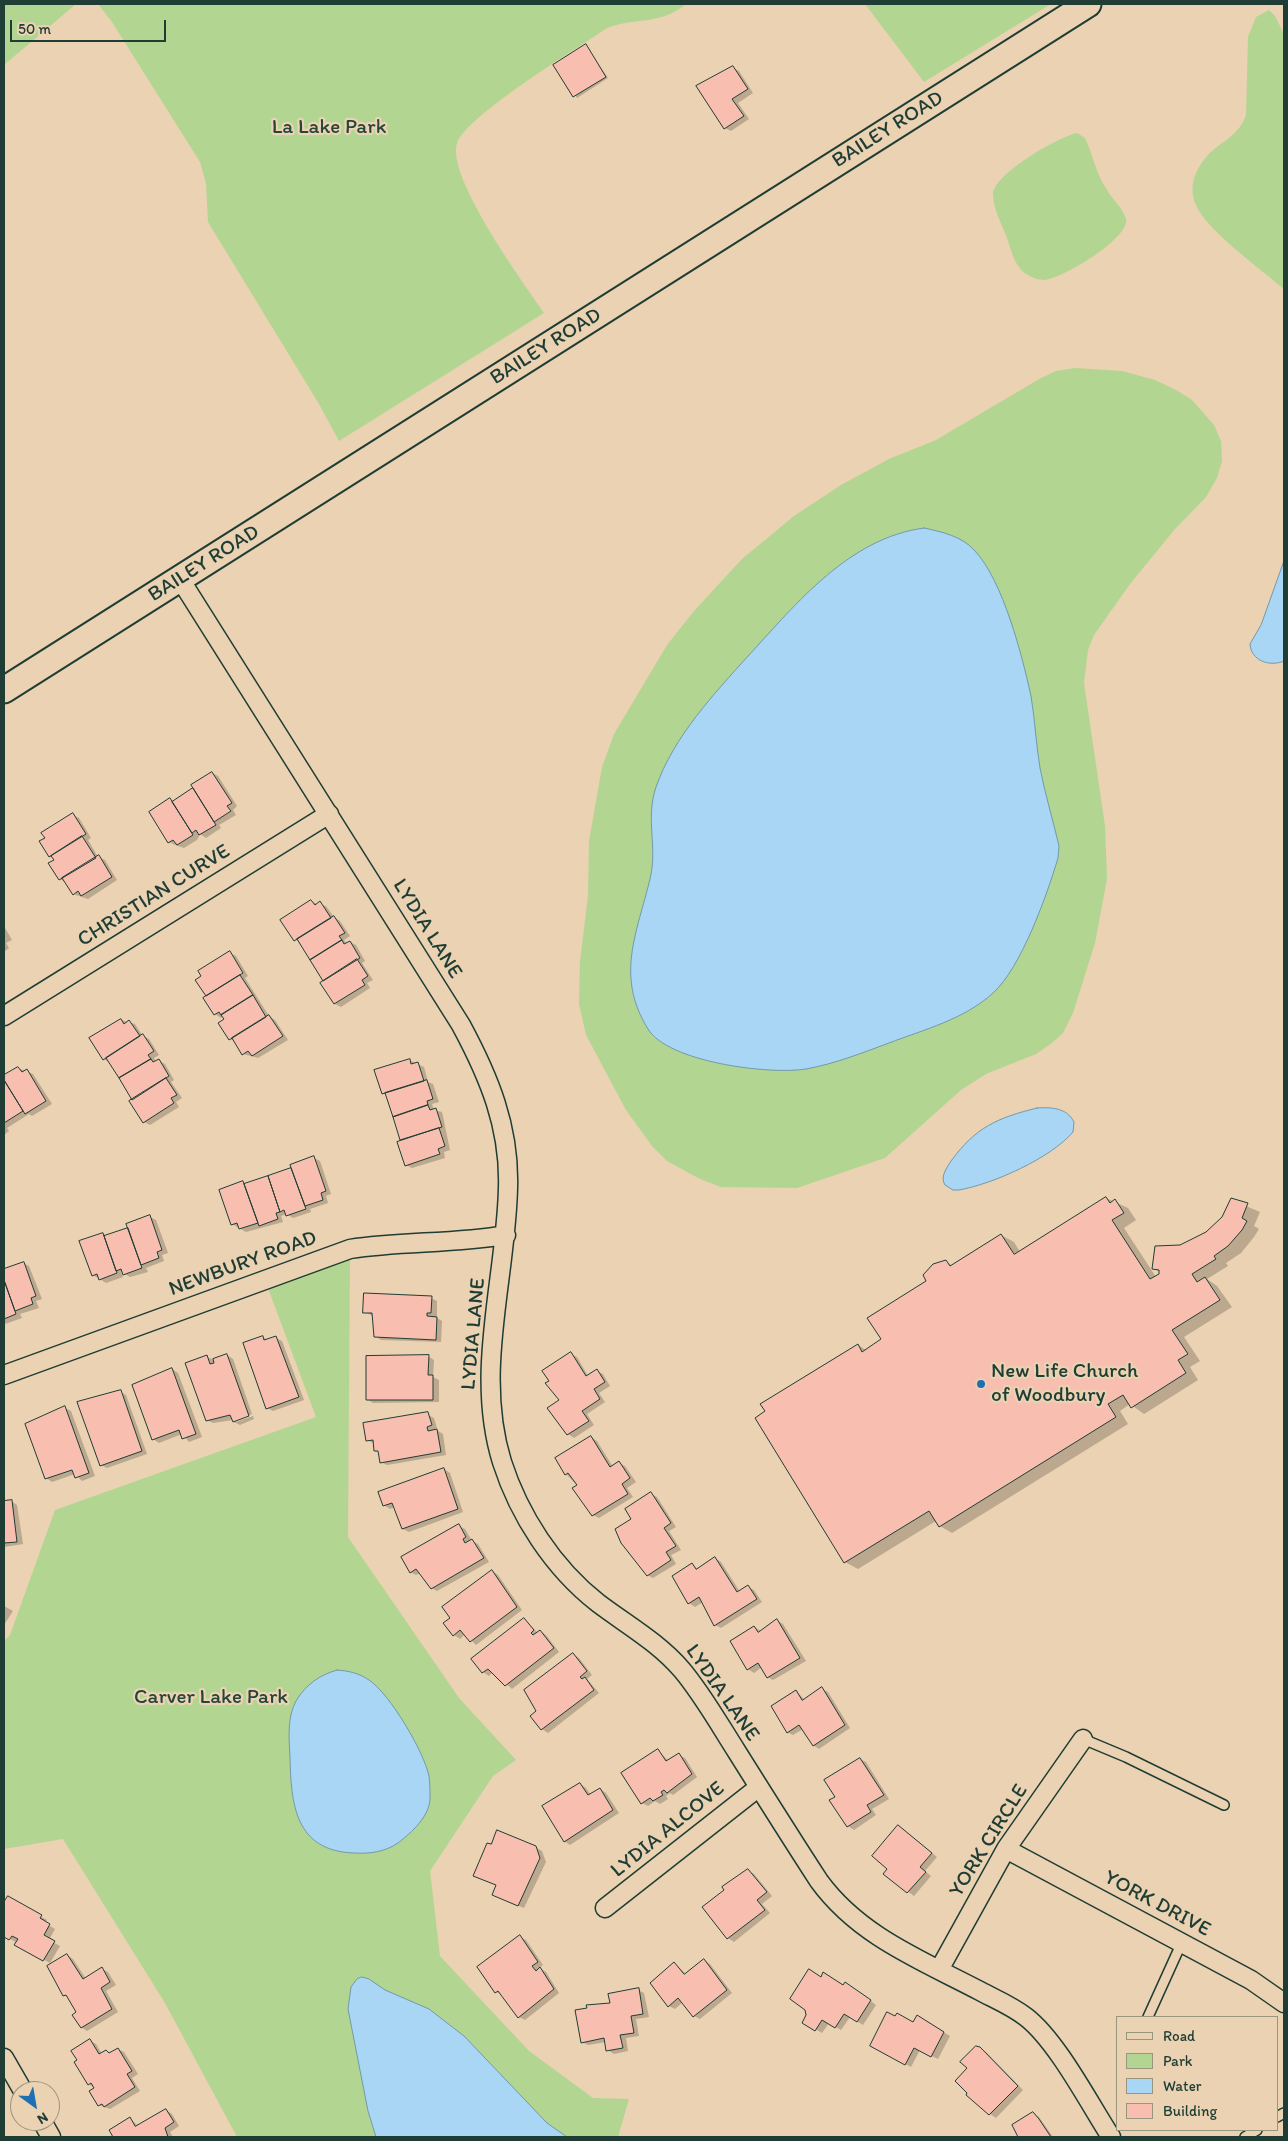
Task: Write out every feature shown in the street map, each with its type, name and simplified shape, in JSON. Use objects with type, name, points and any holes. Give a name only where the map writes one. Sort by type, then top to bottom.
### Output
[{"type":"main road","name":"BAILEY ROAD","points":[[4,690],[1088,4]]},
{"type":"street","name":"LYDIA LANE","points":[[180,579],[461,1025],[490,1082],[499,1109],[506,1146],[509,1186],[506,1235],[491,1352],[490,1391],[499,1451],[515,1495],[538,1536],[571,1578],[601,1605],[659,1647],[685,1674],[819,1881],[840,1906],[879,1938],[1010,2007],[1036,2026],[1055,2050],[1111,2137]]},
{"type":"street","name":"CHRISTIAN CURVE","points":[[4,1016],[329,814]]},
{"type":"street","name":"NEWBURY ROAD","points":[[4,1375],[350,1249],[378,1245],[482,1239],[506,1235]]},
{"type":"street","name":"YORK CIRCLE","points":[[939,1970],[1006,1849],[1083,1739]]},
{"type":"street","name":"LYDIA ALCOVE","points":[[606,1908],[759,1787]]},
{"type":"street","name":"YORK DRIVE","points":[[1006,1849],[1182,1942],[1251,1980],[1284,2002]]},
{"type":"street","points":[[4,2058],[17,2081]]},
{"type":"lane","points":[[1083,1739],[1126,1757],[1224,1805]]},
{"type":"lane","points":[[1148,2016],[1182,1942]]},
{"type":"green space","points":[[6,4],[76,4],[4,65],[4,6]]},
{"type":"green space","name":"La Lake Park","points":[[98,4],[686,4],[676,11],[657,18],[607,28],[525,82],[465,131],[457,143],[457,159],[463,180],[488,229],[544,313],[339,441],[319,404],[208,222],[206,183],[200,162],[112,22]]},
{"type":"green space","points":[[865,4],[1051,4],[924,82]]},
{"type":"green space","points":[[1269,10],[1275,16],[1284,34],[1284,289],[1222,238],[1202,215],[1196,205],[1193,192],[1194,179],[1203,161],[1239,128],[1246,115],[1248,37],[1256,17]]},
{"type":"green space","points":[[1077,133],[1085,138],[1103,184],[1125,215],[1124,227],[1107,246],[1079,265],[1053,278],[1037,279],[1022,271],[1016,263],[996,211],[993,194],[996,186],[1004,177],[1028,157],[1056,141]]},
{"type":"green space","points":[[1075,368],[1122,371],[1155,380],[1192,400],[1214,425],[1221,441],[1222,461],[1217,478],[1206,497],[1175,529],[1130,584],[1094,635],[1088,650],[1084,683],[1105,826],[1107,879],[1095,943],[1073,1013],[1063,1033],[1052,1043],[1036,1054],[986,1074],[961,1090],[885,1158],[797,1188],[721,1187],[700,1179],[667,1161],[652,1146],[626,1110],[586,1035],[579,1004],[580,961],[588,896],[589,841],[602,767],[614,734],[667,645],[694,611],[742,559],[794,516],[841,485],[889,459],[936,440],[1041,378],[1056,371]]},
{"type":"green space","name":"Carver Lake Park","points":[[350,1249],[348,1537],[459,1698],[516,1760],[493,1776],[430,1871],[440,1956],[529,2051],[593,2098],[629,2099],[618,2137],[237,2137],[165,2003],[63,1839],[4,1849],[4,1641],[10,1635],[55,1510],[316,1417],[265,1280]]},
{"type":"water","points":[[924,528],[951,535],[964,542],[975,551],[985,564],[1003,599],[1010,619],[1031,696],[1040,768],[1059,846],[1058,858],[1047,891],[1023,949],[1003,982],[993,993],[970,1010],[929,1028],[837,1061],[806,1069],[769,1070],[721,1064],[676,1050],[659,1040],[648,1029],[638,1010],[631,972],[635,936],[652,867],[651,822],[653,799],[664,768],[684,733],[709,700],[767,635],[826,576],[848,559],[872,545],[897,534]]},
{"type":"water","points":[[1284,561],[1284,661],[1267,663],[1254,655],[1250,644],[1261,625]]},
{"type":"water","points":[[1037,1108],[1053,1108],[1063,1111],[1074,1122],[1073,1132],[1051,1151],[1004,1176],[959,1190],[953,1190],[945,1185],[943,1176],[946,1170],[960,1149],[969,1140],[999,1120]]},
{"type":"water","points":[[337,1670],[354,1673],[369,1680],[387,1698],[405,1724],[429,1776],[429,1806],[423,1818],[398,1843],[377,1852],[354,1853],[334,1850],[319,1844],[308,1834],[300,1822],[295,1808],[292,1792],[289,1736],[293,1707],[309,1685]]},
{"type":"water","points":[[362,1977],[369,1979],[385,1990],[429,2009],[464,2036],[547,2123],[567,2137],[376,2137],[368,2111],[348,2009],[351,1987],[357,1979]]},
{"type":"building","points":[[586,44],[606,77],[573,97],[553,65]]},
{"type":"building","points":[[733,66],[748,89],[732,99],[744,116],[724,129],[696,86]]},
{"type":"building","points":[[212,772],[232,803],[227,806],[231,811],[214,822],[191,785]]},
{"type":"building","points":[[193,788],[216,825],[199,835],[196,830],[192,833],[172,802]]},
{"type":"building","points":[[170,798],[193,835],[177,845],[173,840],[168,843],[149,812]]},
{"type":"building","points":[[73,813],[86,834],[49,857],[39,841],[45,838],[41,833]]},
{"type":"building","points":[[82,836],[96,858],[59,880],[48,863],[54,860],[51,856]]},
{"type":"building","points":[[99,855],[112,877],[81,896],[78,891],[73,895],[62,878]]},
{"type":"building","points":[[311,900],[315,905],[320,901],[331,918],[294,941],[280,920]]},
{"type":"building","points":[[334,916],[345,933],[339,936],[342,940],[310,960],[297,939]]},
{"type":"building","points":[[342,940],[344,944],[350,941],[360,958],[323,981],[310,960]]},
{"type":"building","points":[[230,951],[243,973],[206,996],[195,980],[201,976],[198,971]]},
{"type":"building","points":[[357,959],[368,976],[362,980],[365,985],[334,1004],[320,983]]},
{"type":"building","points":[[240,975],[253,995],[221,1015],[219,1012],[214,1015],[203,998]]},
{"type":"building","points":[[253,995],[266,1017],[229,1040],[218,1023],[224,1019],[221,1015]]},
{"type":"building","points":[[269,1015],[283,1036],[252,1056],[248,1051],[242,1055],[232,1038]]},
{"type":"building","points":[[121,1019],[124,1024],[129,1020],[140,1036],[103,1060],[89,1038]]},
{"type":"building","points":[[143,1034],[154,1051],[148,1055],[151,1059],[119,1078],[106,1058]]},
{"type":"building","points":[[151,1059],[153,1062],[159,1059],[169,1076],[132,1100],[119,1078]]},
{"type":"building","points":[[410,1059],[411,1064],[418,1062],[424,1081],[382,1094],[374,1070]]},
{"type":"building","points":[[18,1067],[22,1072],[27,1069],[46,1101],[25,1114],[4,1080],[4,1075]]},
{"type":"building","points":[[166,1078],[177,1095],[171,1098],[174,1103],[143,1123],[129,1101]]},
{"type":"building","points":[[4,1080],[23,1111],[4,1123]]},
{"type":"building","points":[[427,1080],[433,1099],[427,1101],[428,1105],[393,1117],[385,1093]]},
{"type":"building","points":[[428,1105],[430,1110],[436,1108],[442,1127],[400,1140],[393,1117]]},
{"type":"building","points":[[439,1128],[445,1146],[438,1149],[440,1154],[405,1166],[397,1142]]},
{"type":"building","points":[[314,1156],[326,1191],[321,1193],[323,1200],[305,1206],[290,1165]]},
{"type":"building","points":[[291,1168],[306,1209],[286,1216],[284,1210],[280,1212],[268,1176]]},
{"type":"building","points":[[268,1176],[280,1212],[276,1213],[278,1219],[259,1226],[244,1184]]},
{"type":"building","points":[[243,1181],[258,1223],[239,1229],[237,1223],[231,1225],[219,1190]]},
{"type":"building","name":"New Life Church of Woodbury","points":[[1106,1197],[1110,1203],[1115,1199],[1124,1213],[1112,1220],[1150,1279],[1159,1274],[1159,1270],[1152,1269],[1155,1246],[1180,1245],[1206,1232],[1222,1217],[1231,1198],[1248,1203],[1242,1218],[1247,1221],[1242,1230],[1228,1246],[1214,1256],[1216,1259],[1192,1274],[1197,1282],[1205,1277],[1220,1300],[1172,1330],[1188,1354],[1178,1360],[1186,1373],[1131,1408],[1123,1395],[1108,1404],[1116,1417],[939,1527],[929,1511],[844,1563],[755,1418],[765,1411],[760,1404],[858,1344],[862,1352],[881,1339],[867,1318],[926,1281],[923,1275],[933,1264],[946,1260],[950,1266],[1001,1234],[1014,1254]]},
{"type":"building","points":[[150,1215],[162,1250],[157,1252],[159,1258],[141,1265],[126,1224]]},
{"type":"building","points":[[128,1228],[142,1268],[123,1275],[121,1269],[116,1271],[104,1236]]},
{"type":"building","points":[[103,1233],[117,1273],[99,1280],[97,1274],[92,1276],[79,1241]]},
{"type":"building","points":[[24,1262],[36,1296],[31,1298],[33,1304],[15,1311],[4,1280],[4,1269]]},
{"type":"building","points":[[4,1280],[16,1314],[4,1319]]},
{"type":"building","points":[[364,1293],[432,1296],[431,1313],[427,1313],[427,1316],[437,1317],[436,1340],[374,1337],[372,1313],[363,1313]]},
{"type":"building","points":[[263,1336],[264,1340],[276,1336],[299,1397],[266,1409],[243,1343]]},
{"type":"building","points":[[571,1352],[586,1376],[597,1369],[605,1382],[594,1389],[600,1399],[582,1411],[589,1421],[567,1435],[547,1408],[559,1400],[545,1383],[549,1381],[542,1371]]},
{"type":"building","points":[[227,1354],[249,1416],[233,1422],[230,1415],[206,1421],[185,1363],[207,1355],[210,1364],[214,1363],[213,1359]]},
{"type":"building","points":[[429,1355],[428,1375],[433,1375],[433,1400],[366,1400],[366,1356]]},
{"type":"building","points":[[172,1368],[196,1434],[182,1439],[179,1430],[152,1440],[132,1385]]},
{"type":"building","points":[[121,1390],[142,1451],[100,1466],[77,1402]]},
{"type":"building","points":[[65,1406],[89,1473],[75,1478],[72,1470],[45,1479],[25,1424]]},
{"type":"building","points":[[428,1412],[432,1425],[427,1427],[428,1431],[437,1429],[441,1452],[380,1463],[378,1451],[374,1451],[373,1440],[366,1441],[363,1423]]},
{"type":"building","points":[[591,1436],[610,1467],[619,1461],[630,1478],[622,1484],[628,1494],[592,1516],[572,1488],[577,1485],[568,1473],[565,1475],[555,1458]]},
{"type":"building","points":[[444,1468],[458,1509],[402,1529],[392,1503],[383,1506],[378,1492]]},
{"type":"building","points":[[651,1492],[671,1523],[664,1528],[676,1546],[666,1552],[671,1560],[647,1576],[621,1543],[615,1529],[631,1519],[625,1509]]},
{"type":"building","points":[[12,1500],[17,1542],[4,1543],[4,1501]]},
{"type":"building","points":[[459,1524],[466,1537],[463,1539],[465,1543],[472,1539],[484,1558],[431,1589],[416,1569],[410,1573],[401,1557]]},
{"type":"building","points":[[715,1557],[737,1592],[748,1585],[757,1599],[714,1626],[699,1597],[688,1604],[672,1576],[692,1563],[696,1569]]},
{"type":"building","points":[[492,1570],[517,1607],[470,1642],[460,1630],[453,1636],[443,1623],[450,1618],[442,1607]]},
{"type":"building","points":[[524,1618],[534,1630],[531,1633],[533,1635],[540,1630],[554,1648],[505,1686],[488,1669],[482,1673],[471,1659]]},
{"type":"building","points":[[777,1619],[800,1658],[767,1678],[758,1663],[747,1670],[730,1641],[754,1626],[758,1632]]},
{"type":"building","points":[[573,1653],[587,1671],[580,1677],[582,1679],[585,1677],[594,1690],[541,1730],[530,1716],[536,1711],[524,1690]]},
{"type":"building","points":[[822,1687],[845,1725],[813,1746],[799,1725],[787,1733],[771,1706],[796,1690],[802,1700]]},
{"type":"building","points":[[658,1749],[666,1761],[679,1753],[692,1774],[667,1793],[664,1790],[661,1792],[663,1795],[653,1801],[650,1798],[641,1804],[621,1773]]},
{"type":"building","points":[[860,1758],[884,1795],[867,1805],[871,1812],[847,1827],[829,1800],[835,1797],[824,1780]]},
{"type":"building","points":[[580,1783],[588,1795],[600,1788],[613,1810],[564,1842],[542,1806]]},
{"type":"building","points":[[898,1825],[932,1853],[920,1867],[926,1872],[907,1893],[883,1874],[887,1869],[872,1856]]},
{"type":"building","points":[[497,1830],[536,1846],[540,1858],[518,1906],[492,1895],[496,1885],[473,1876],[487,1843],[491,1844]]},
{"type":"building","points":[[748,1869],[767,1892],[757,1900],[765,1910],[727,1939],[702,1907],[724,1890],[722,1887]]},
{"type":"building","points":[[8,1896],[42,1915],[40,1918],[50,1924],[44,1935],[55,1941],[43,1961],[14,1945],[18,1939],[12,1936],[9,1940],[4,1937],[4,1902]]},
{"type":"building","points":[[520,1935],[538,1962],[532,1966],[536,1971],[540,1967],[554,1989],[518,2018],[498,1991],[495,1993],[477,1967]]},
{"type":"building","points":[[67,1954],[83,1979],[102,1967],[110,1982],[101,1988],[112,2009],[81,2028],[72,2015],[76,2012],[66,1995],[63,1996],[47,1966]]},
{"type":"building","points":[[704,1959],[727,1990],[693,2017],[678,1998],[668,2007],[650,1983],[674,1962],[684,1974]]},
{"type":"building","points":[[809,1969],[821,1977],[823,1972],[843,1985],[845,1982],[871,2000],[857,2022],[844,2014],[835,2028],[822,2020],[815,2031],[802,2023],[806,2015],[805,2010],[790,1999]]},
{"type":"building","points":[[639,1988],[643,2014],[631,2016],[634,2033],[620,2035],[623,2048],[606,2051],[604,2038],[581,2043],[575,2010],[587,2008],[586,2005],[610,2003],[608,1994]]},
{"type":"building","points":[[887,2012],[895,2016],[897,2013],[913,2022],[917,2015],[944,2032],[931,2057],[914,2048],[905,2065],[870,2046]]},
{"type":"building","points":[[90,2039],[99,2054],[106,2050],[109,2053],[118,2048],[132,2071],[127,2074],[135,2087],[104,2107],[102,2104],[98,2106],[89,2091],[94,2088],[91,2083],[88,2085],[74,2062],[77,2060],[71,2051]]},
{"type":"building","points":[[976,2046],[980,2047],[1018,2086],[989,2115],[966,2095],[967,2093],[955,2081],[967,2068],[960,2062]]},
{"type":"building","points":[[166,2109],[174,2122],[165,2128],[168,2137],[113,2137],[109,2130],[130,2117],[135,2126]]},
{"type":"building","points":[[1033,2112],[1051,2137],[1018,2137],[1012,2125]]},
{"type":"place","name":"New Life Church of Woodbury","points":[[981,1384]]}]
